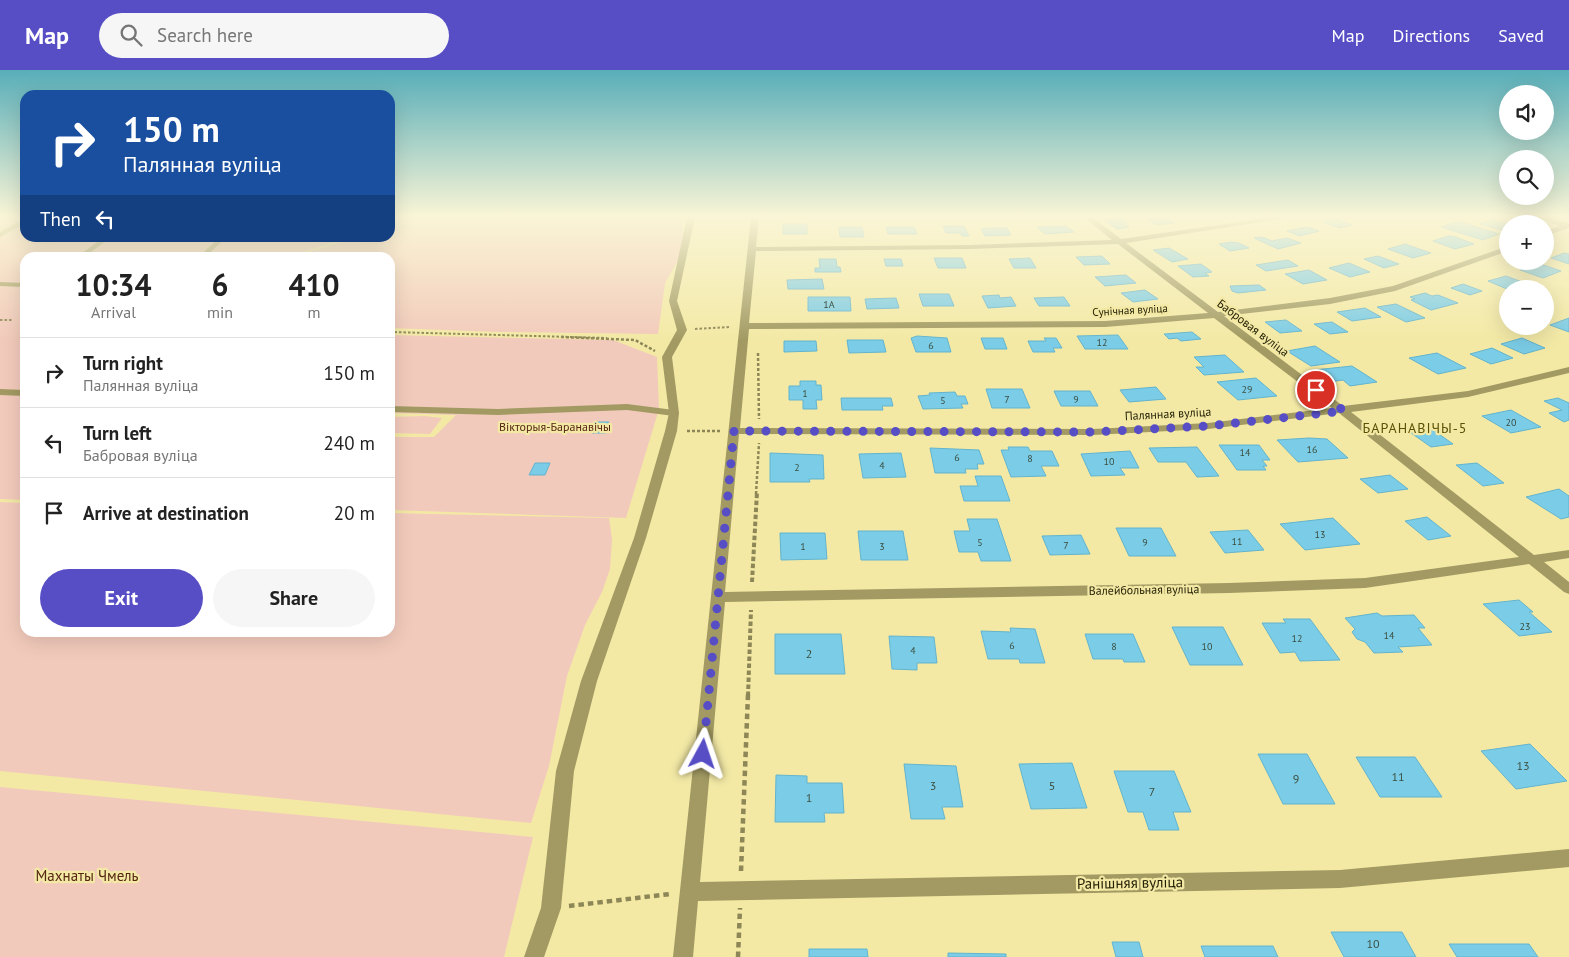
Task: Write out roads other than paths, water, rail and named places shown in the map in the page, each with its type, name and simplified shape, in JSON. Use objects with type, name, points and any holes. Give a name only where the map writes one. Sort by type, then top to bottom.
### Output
[{"type":"street","points":[[534,957],[551,908],[565,771],[589,681],[638,546],[671,431],[674,413],[667,357],[682,330],[673,301],[682,258]]},
{"type":"street","points":[[683,957],[750,258]]},
{"type":"street","name":"Бабровая вуліца","points":[[1140,258],[1344,411],[1569,589]]},
{"type":"street","name":"Сунічная вуліца","points":[[744,326],[1105,324],[1214,315],[1330,300],[1395,288],[1479,258]]},
{"type":"street","name":"Палянная вуліца","points":[[734,431],[1093,432],[1208,426],[1344,411],[1468,394],[1569,370]]},
{"type":"street","name":"Валейбольная вуліца","points":[[718,597],[1229,588],[1365,583],[1569,554]]},
{"type":"street","name":"Ранішняя вуліца","points":[[690,892],[1340,879],[1569,858]]},
{"type":"lane","points":[[0,284],[20,285]]},
{"type":"lane","points":[[0,392],[20,393]]},
{"type":"lane","points":[[395,409],[498,412],[627,407],[674,413]]},
{"type":"district","name":"БАРАНАВІЧЫ-5","points":[[1415,428]]},
{"type":"park label","name":"Вікторыя-Баранавічы","points":[[555,427]]},
{"type":"park label","name":"Махнаты Чмель","points":[[87,876]]}]
